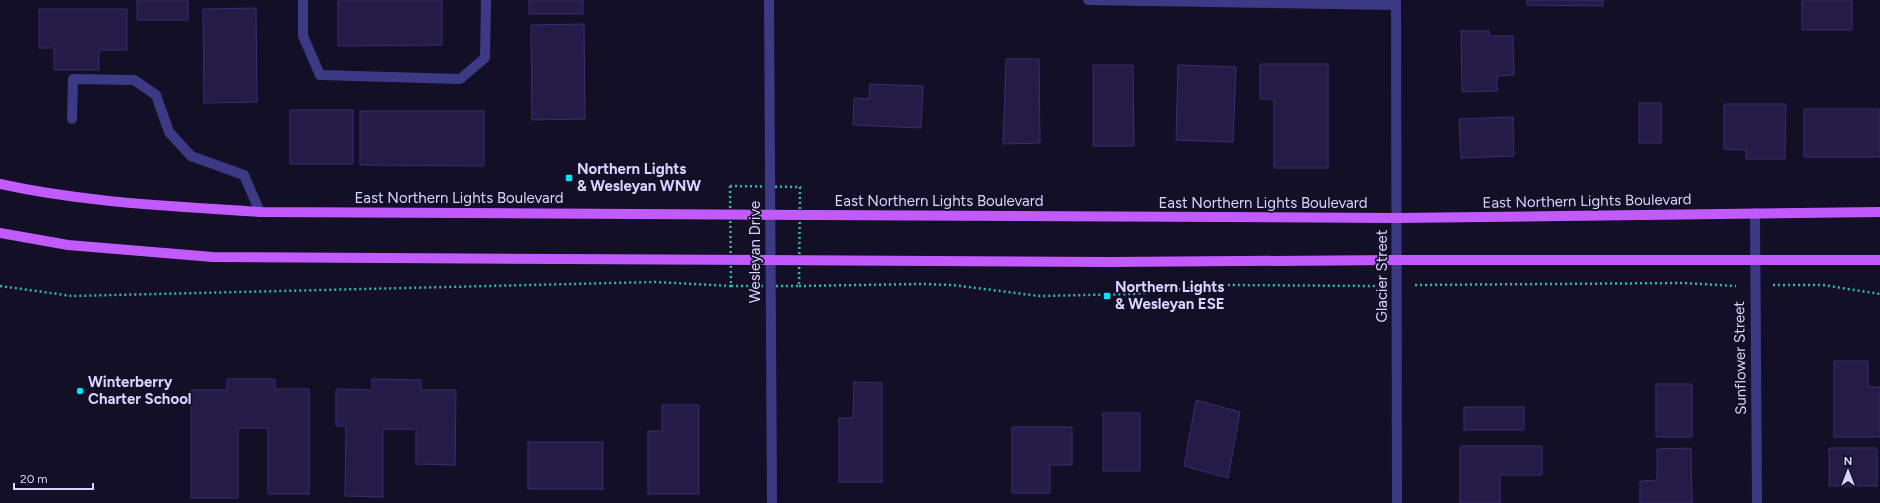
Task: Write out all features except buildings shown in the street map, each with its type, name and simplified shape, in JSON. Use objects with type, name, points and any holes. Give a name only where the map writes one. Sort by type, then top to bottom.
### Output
[{"type":"main road","name":"East Northern Lights Boulevard","points":[[0,184],[34,191],[132,204],[260,212],[1396,218],[1880,212]]},
{"type":"main road","points":[[0,233],[68,245],[213,257],[1109,262],[1397,260],[1880,260]]},
{"type":"street","points":[[303,0],[303,36],[320,75],[460,79],[485,58],[486,0]]},
{"type":"street","name":"Wesleyan Drive","points":[[769,0],[772,503]]},
{"type":"street","points":[[1088,0],[1396,2]]},
{"type":"street","name":"Glacier Street","points":[[1396,2],[1397,503]]},
{"type":"street","points":[[72,119],[73,79],[134,80],[156,95],[169,132],[191,156],[244,175],[260,212]]},
{"type":"street","name":"Sunflower Street","points":[[1755,213],[1757,503]]},
{"type":"path","points":[[0,286],[72,296],[655,282],[731,286]]},
{"type":"path","points":[[1429,284],[1683,283],[1724,286]]},
{"type":"path","points":[[799,286],[930,284],[952,285],[1040,296],[1133,294],[1224,285],[1361,286]]},
{"type":"path","points":[[1795,284],[1840,286],[1880,294]]},
{"type":"place","name":"Northern Lights & Wesleyan WNW","points":[[569,178]]},
{"type":"place","name":"Northern Lights & Wesleyan ESE","points":[[1107,296]]},
{"type":"place","name":"Winterberry Charter School","points":[[80,391]]}]
